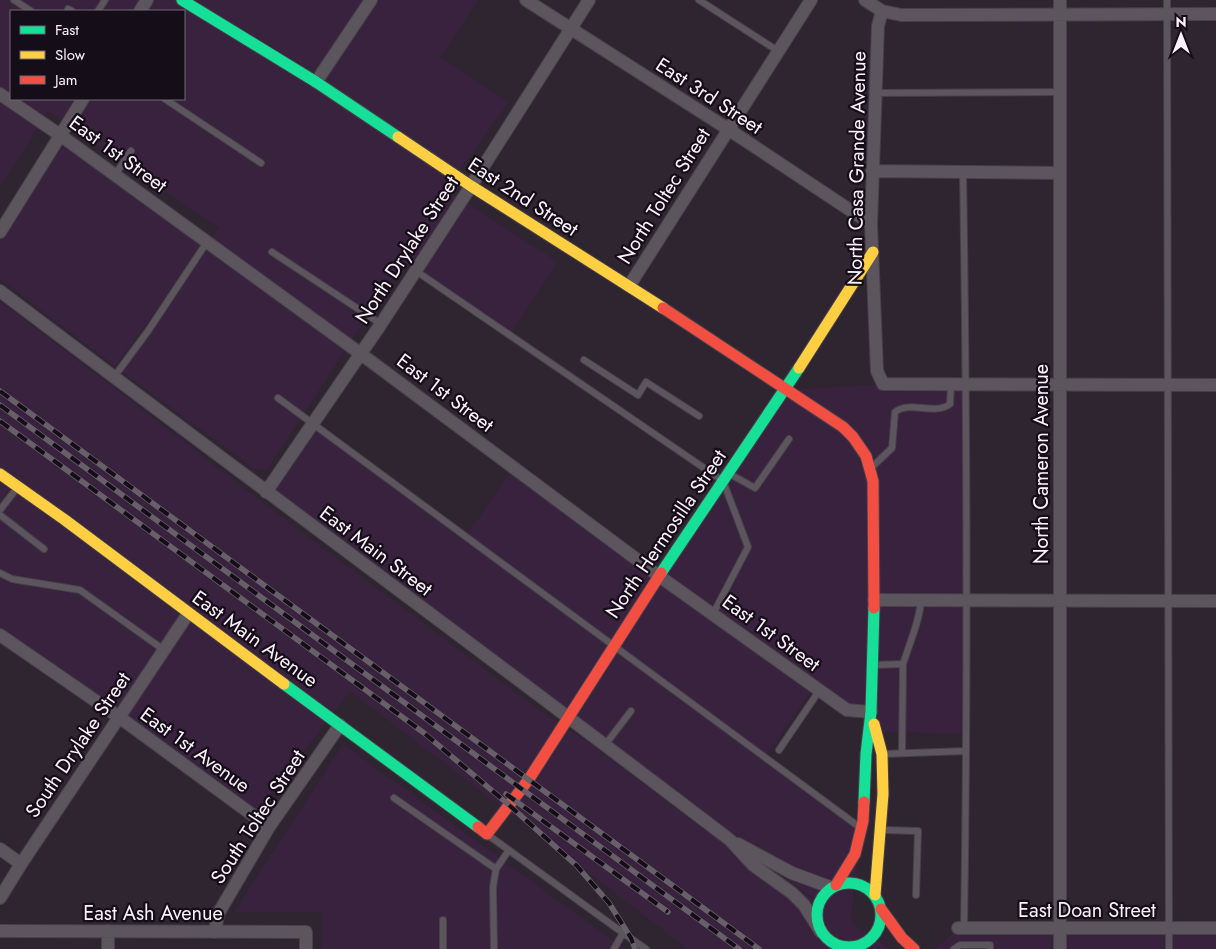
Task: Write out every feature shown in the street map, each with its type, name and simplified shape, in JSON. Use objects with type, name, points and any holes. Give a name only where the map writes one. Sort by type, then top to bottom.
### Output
[{"type":"main road","name":"East 2nd Street","points":[[182,0],[316,82],[471,186],[629,286],[843,427],[853,437],[866,456],[870,469]]},
{"type":"main road","name":"North Hermosilla Street","points":[[487,834],[529,779],[659,576],[785,390],[873,252]]},
{"type":"main road","points":[[870,469],[873,481],[874,600],[871,712],[861,828],[855,854],[833,886],[821,898],[816,915],[821,932],[827,939],[844,947],[857,948],[875,934],[881,918],[881,909]]},
{"type":"main road","name":"East Main Avenue","points":[[0,474],[65,520],[188,614],[487,834]]},
{"type":"main road","points":[[871,712],[882,754],[883,794],[875,895],[881,909],[902,938],[914,949]]},
{"type":"main road","points":[[833,886],[856,883],[875,895]]},
{"type":"street","points":[[316,82],[371,0]]},
{"type":"street","name":"East 3rd Street","points":[[526,0],[871,224]]},
{"type":"street","name":"North Drylake Street","points":[[266,492],[416,271],[589,0]]},
{"type":"street","name":"North Toltec Street","points":[[629,286],[811,0]]},
{"type":"street","points":[[865,0],[882,11],[901,15],[1216,14]]},
{"type":"street","name":"North Cameron Avenue","points":[[1060,0],[1060,949]]},
{"type":"street","name":"North Casa Grande Avenue","points":[[882,11],[878,26],[871,224],[877,371],[882,384],[951,384]]},
{"type":"street","name":"East 1st Street","points":[[0,94],[60,135],[361,354],[659,576],[846,710],[871,712]]},
{"type":"street","points":[[0,232],[82,100]]},
{"type":"street","points":[[872,171],[1060,173]]},
{"type":"street","name":"East Main Street","points":[[0,291],[730,840],[754,865],[792,892],[804,905],[821,932]]},
{"type":"street","points":[[951,384],[1216,386]]},
{"type":"street","points":[[874,600],[1216,601]]},
{"type":"street","name":"South Drylake Street","points":[[0,898],[118,717],[188,614]]},
{"type":"street","name":"East 1st Avenue","points":[[0,635],[118,717],[269,827]]},
{"type":"street","name":"South Toltec Street","points":[[215,932],[218,914],[269,827],[340,725]]},
{"type":"street","name":"East Main Street","points":[[730,840],[792,873],[833,886]]},
{"type":"street","points":[[0,849],[21,864]]},
{"type":"street","name":"East Doan Street","points":[[961,929],[1216,928]]},
{"type":"street","name":"East Ash Avenue","points":[[0,931],[306,932],[306,949]]},
{"type":"street","points":[[108,931],[108,949]]},
{"type":"lane","points":[[14,0],[29,10]]},
{"type":"lane","points":[[699,0],[778,52]]},
{"type":"lane","points":[[1167,0],[1169,949]]},
{"type":"lane","points":[[875,93],[1060,92]]},
{"type":"lane","points":[[167,100],[262,163]]},
{"type":"lane","points":[[115,175],[131,151]]},
{"type":"lane","points":[[961,929],[966,751],[967,601],[963,172]]},
{"type":"lane","points":[[114,377],[207,242]]},
{"type":"lane","points":[[272,252],[381,324]]},
{"type":"lane","points":[[416,271],[726,477],[755,488],[789,439]]},
{"type":"lane","points":[[584,360],[638,395],[646,382],[698,416]]},
{"type":"lane","points":[[870,469],[892,448],[895,412],[898,409],[945,408],[950,404],[951,384]]},
{"type":"lane","points":[[278,398],[861,828]]},
{"type":"lane","points":[[713,614],[748,547],[726,477]]},
{"type":"lane","points":[[0,510],[18,487]]},
{"type":"lane","points":[[0,515],[44,549]]},
{"type":"lane","points":[[0,573],[12,579],[80,590],[164,650]]},
{"type":"lane","points":[[902,753],[903,664],[915,625],[921,614],[921,600]]},
{"type":"lane","points":[[872,665],[903,664]]},
{"type":"lane","points":[[779,750],[820,691]]},
{"type":"lane","points":[[605,745],[631,711]]},
{"type":"lane","points":[[882,754],[966,751]]},
{"type":"lane","points":[[394,798],[496,869]]},
{"type":"lane","points":[[880,830],[918,830],[916,895]]},
{"type":"lane","points":[[487,834],[646,949]]},
{"type":"lane","points":[[494,949],[493,887],[496,869],[509,850]]},
{"type":"lane","points":[[443,920],[443,949]]},
{"type":"lane","points":[[614,949],[623,933]]},
{"type":"lane","points":[[954,949],[960,945],[990,945],[990,949]]},
{"type":"shaded area","points":[[0,0],[478,0],[441,57],[509,102],[446,189],[558,262],[511,334],[403,262],[267,470],[254,469],[121,371],[219,228],[48,111],[0,188]]},
{"type":"shaded area","points":[[77,148],[208,242],[115,366],[0,279],[0,232],[52,149]]},
{"type":"shaded area","points":[[0,302],[541,711],[602,752],[725,845],[837,914],[730,840],[266,492],[313,423],[466,536],[513,468],[659,576],[785,390],[883,384],[966,384],[966,734],[876,732],[871,712],[847,710],[814,687],[765,757],[861,828],[851,922],[889,949],[688,949],[350,691],[255,816],[0,630]]},
{"type":"shaded area","points":[[343,744],[625,949],[322,949],[322,912],[234,912]]},
{"type":"shaded area","points":[[1216,927],[1216,949],[936,949],[958,928]]},
{"type":"railway","points":[[0,391],[759,949]]},
{"type":"railway","points":[[0,405],[739,949]]},
{"type":"railway","points":[[0,421],[424,733],[577,866],[609,903],[631,938],[635,949]]},
{"type":"railway","points":[[506,794],[668,912]]},
{"type":"traffic: fast","points":[[182,0],[316,82],[398,137]]},
{"type":"traffic: fast","points":[[661,573],[799,368]]},
{"type":"traffic: fast","points":[[864,802],[866,754],[871,712],[874,608]]},
{"type":"traffic: fast","points":[[284,684],[478,827]]},
{"type":"traffic: fast","points":[[843,883],[855,883],[872,892],[879,903],[881,915],[879,927],[872,938],[855,947],[843,947],[831,942],[822,933],[817,921],[817,909],[822,897],[831,888],[843,883]]},
{"type":"traffic: slow","points":[[398,137],[471,186],[663,308]]},
{"type":"traffic: slow","points":[[799,368],[873,252]]},
{"type":"traffic: slow","points":[[0,474],[65,520],[284,684]]},
{"type":"traffic: slow","points":[[874,724],[882,754],[883,794],[875,895]]},
{"type":"traffic: jam","points":[[663,308],[843,427],[853,437],[866,456],[873,481],[874,608]]},
{"type":"traffic: jam","points":[[478,827],[487,834],[529,779],[661,573]]},
{"type":"traffic: jam","points":[[836,885],[855,854],[863,821],[864,802]]},
{"type":"traffic: jam","points":[[881,909],[902,938],[914,949]]}]
